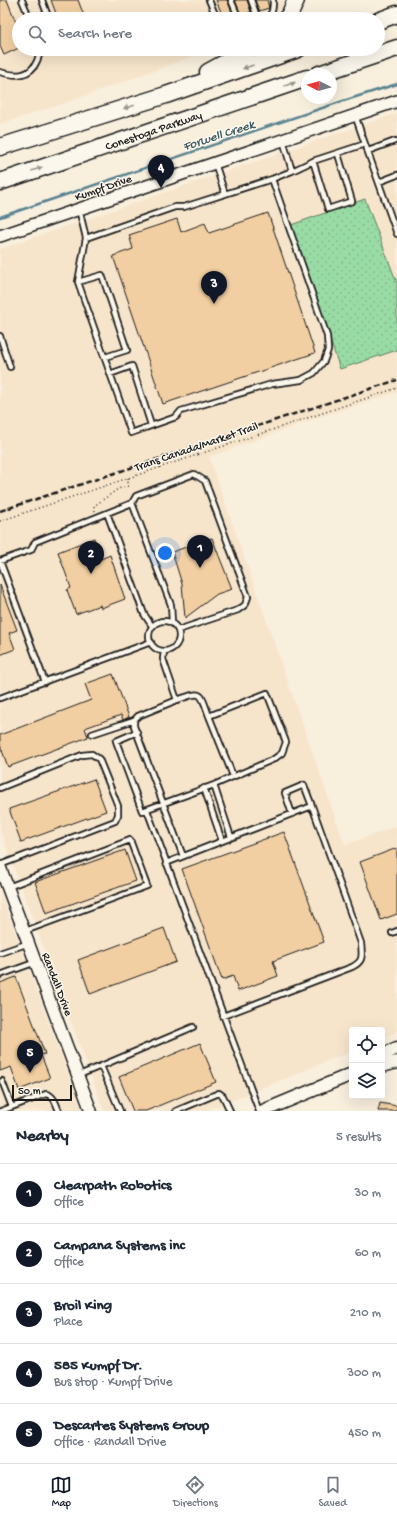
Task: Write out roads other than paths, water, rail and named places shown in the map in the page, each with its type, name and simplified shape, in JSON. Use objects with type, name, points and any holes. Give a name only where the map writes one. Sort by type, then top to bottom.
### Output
[{"type":"highway","points":[[291,12],[296,0]]},
{"type":"highway","points":[[385,18],[397,14]]},
{"type":"highway","points":[[385,52],[397,48]]},
{"type":"highway","points":[[166,95],[237,56]]},
{"type":"highway","points":[[0,147],[166,95],[278,56]]},
{"type":"highway","points":[[337,68],[373,56]]},
{"type":"highway","name":"Conestoga Parkway","points":[[0,182],[301,80]]},
{"type":"main road","points":[[385,1054],[397,1048]]},
{"type":"main road","points":[[385,1065],[397,1062]]},
{"type":"main road","points":[[263,1111],[349,1075]]},
{"type":"street","name":"Kumpf Drive","points":[[0,236],[397,101]]},
{"type":"street","name":"Randall Drive","points":[[0,866],[79,1075],[91,1111]]},
{"type":"lane","points":[[22,0],[27,12]]},
{"type":"lane","points":[[42,0],[46,12]]},
{"type":"lane","points":[[209,0],[214,12]]},
{"type":"lane","points":[[231,0],[236,12]]},
{"type":"lane","points":[[251,0],[255,12]]},
{"type":"lane","points":[[272,0],[273,10],[272,12]]},
{"type":"lane","points":[[0,72],[14,76],[26,74],[35,66],[39,56]]},
{"type":"lane","points":[[355,115],[397,234]]},
{"type":"lane","points":[[283,140],[292,171]]},
{"type":"lane","points":[[368,151],[395,141]]},
{"type":"lane","points":[[86,238],[175,207],[184,207],[272,179],[313,161],[365,144]]},
{"type":"lane","points":[[313,161],[328,208],[352,201],[338,154]]},
{"type":"lane","points":[[215,163],[225,194]]},
{"type":"lane","points":[[379,182],[397,175]]},
{"type":"lane","points":[[79,209],[86,238],[78,282],[131,433],[176,417],[181,411],[272,384],[301,380],[314,373],[324,362],[328,350],[327,336],[272,179]]},
{"type":"lane","points":[[78,282],[102,275],[127,350],[105,357]]},
{"type":"lane","points":[[0,336],[10,367]]},
{"type":"lane","points":[[110,374],[132,366],[152,425]]},
{"type":"lane","points":[[45,682],[0,561],[31,550],[35,542],[132,503],[136,496],[194,474],[205,481],[248,597],[245,605],[238,610],[178,630]]},
{"type":"lane","points":[[132,503],[171,605],[172,622],[180,635],[177,645],[169,650],[158,650],[151,642],[149,634],[152,626],[161,621],[172,622]]},
{"type":"lane","points":[[107,513],[144,614],[152,626]]},
{"type":"lane","points":[[0,698],[151,642]]},
{"type":"lane","points":[[164,651],[163,659],[177,700]]},
{"type":"lane","points":[[92,734],[134,720],[138,716],[177,700],[196,693],[200,694],[203,697],[233,776]]},
{"type":"lane","points":[[137,732],[116,741],[142,811],[214,785],[274,759],[282,753],[286,742],[267,693],[210,716]]},
{"type":"lane","points":[[134,720],[137,732],[184,856]]},
{"type":"lane","points":[[0,788],[82,755],[92,754],[99,759],[118,806],[118,814],[115,821],[0,866]]},
{"type":"lane","points":[[214,785],[231,837]]},
{"type":"lane","points":[[223,1016],[360,963],[362,956],[361,943],[304,785],[284,793],[292,814]]},
{"type":"lane","points":[[204,788],[222,841]]},
{"type":"lane","points":[[166,863],[312,806]]},
{"type":"lane","points":[[147,810],[259,1111]]},
{"type":"lane","points":[[8,887],[130,840],[147,886],[24,931]]},
{"type":"lane","points":[[0,953],[29,943]]},
{"type":"lane","points":[[0,975],[36,962]]},
{"type":"lane","points":[[79,1075],[193,1027]]},
{"type":"lane","points":[[101,1066],[120,1111]]},
{"type":"lane","points":[[2,1081],[12,1107]]},
{"type":"lane","points":[[176,1111],[219,1093],[223,1096],[230,1111]]},
{"type":"lane","points":[[1,1111],[46,1094],[50,1094],[59,1111]]},
{"type":"waterway","name":"Forwell Creek","points":[[0,217],[397,84]]},
{"type":"railway","points":[[0,511],[397,380]]},
{"type":"place","name":"585 Kumpf Dr.","points":[[161,188]]},
{"type":"place","name":"Broil King","points":[[214,304]]},
{"type":"place","name":"Clearpath Robotics","points":[[200,568]]},
{"type":"place","name":"Campana Systems inc","points":[[91,574]]},
{"type":"place","name":"Descartes Systems Group","points":[[30,1073]]}]
